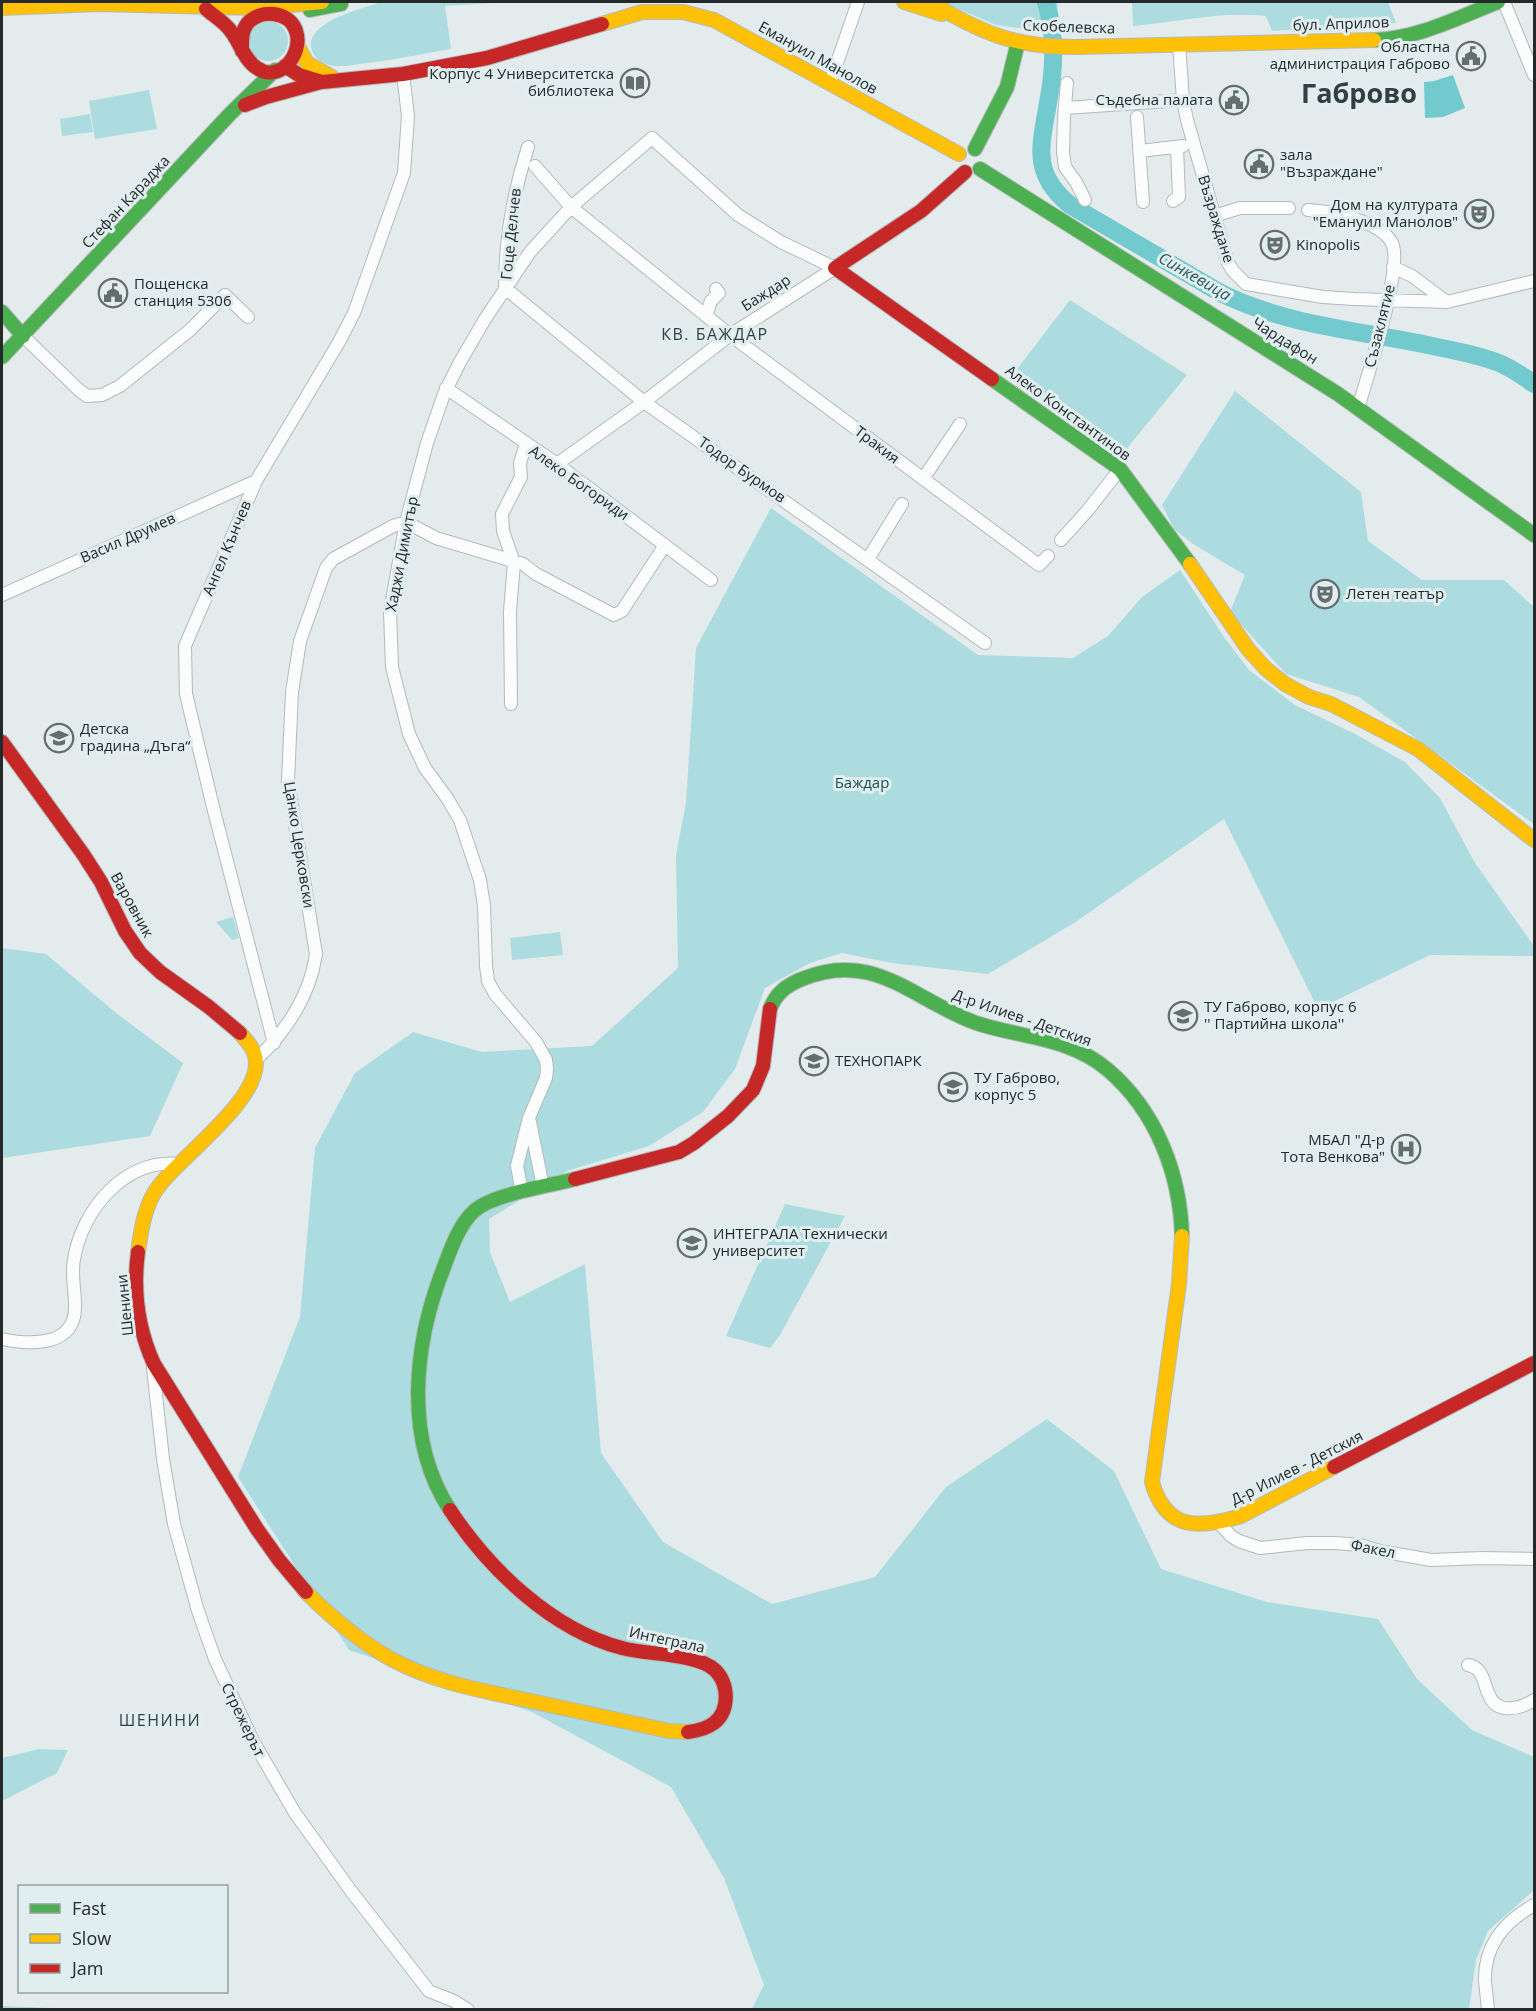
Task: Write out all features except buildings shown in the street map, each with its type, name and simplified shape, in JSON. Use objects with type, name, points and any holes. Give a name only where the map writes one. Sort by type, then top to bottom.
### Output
[{"type":"street","points":[[2,8],[98,4],[201,8],[279,7],[322,2]]},
{"type":"street","points":[[830,83],[858,2]]},
{"type":"street","name":"Скобелевска","points":[[904,2],[962,21]]},
{"type":"street","name":"Скобелевска","points":[[929,2],[994,36],[1023,43],[1066,47],[1179,44]]},
{"type":"street","name":"бул. Априлов","points":[[1179,44],[1392,40],[1498,2]]},
{"type":"street","points":[[1504,2],[1534,75]]},
{"type":"street","points":[[201,8],[278,14],[343,3]]},
{"type":"street","points":[[280,68],[296,54],[298,40],[343,3]]},
{"type":"street","points":[[201,8],[231,31],[251,64],[262,70],[280,68],[322,82]]},
{"type":"street","name":"Емануил Манолов","points":[[236,109],[266,96],[322,82],[403,74],[487,57],[642,12],[669,10],[714,20],[959,154]]},
{"type":"street","points":[[242,51],[241,38],[246,25],[262,14]]},
{"type":"street","points":[[278,14],[290,21],[307,63],[324,74],[338,79]]},
{"type":"street","points":[[975,149],[1007,87],[1023,43]]},
{"type":"street","name":"Възраждане","points":[[1179,44],[1183,100],[1193,143],[1228,263],[1233,272],[1246,284],[1386,307],[1448,302],[1534,281]]},
{"type":"street","points":[[236,109],[248,88],[251,64]]},
{"type":"street","name":"Стефан Караджа","points":[[2,357],[236,109],[280,68]]},
{"type":"street","name":"Ангел Кънчев","points":[[274,1043],[213,807],[184,680],[185,646],[255,481],[339,342],[354,313],[404,173],[408,116],[403,74]]},
{"type":"street","points":[[1067,83],[1063,152],[1065,167],[1076,182],[1085,201]]},
{"type":"street","points":[[1065,108],[1183,100]]},
{"type":"street","points":[[1137,117],[1143,202]]},
{"type":"street","name":"Хаджи Димитър","points":[[522,1192],[517,1166],[529,1118],[546,1078],[546,1060],[536,1042],[495,994],[488,981],[484,906],[480,880],[456,812],[425,768],[415,749],[392,667],[390,612],[406,522],[427,443],[446,388],[505,288],[530,252],[571,207],[652,138]]},
{"type":"street","name":"Алеко Константинов","points":[[652,138],[726,205],[748,221],[780,242],[835,268],[1120,469],[1190,564],[1248,649],[1266,669],[1285,684],[1418,749],[1534,840]]},
{"type":"street","points":[[1140,151],[1193,143]]},
{"type":"street","name":"Гоце Делчев","points":[[505,288],[510,217],[516,181],[528,147]]},
{"type":"street","points":[[1173,201],[1179,197],[1177,147]]},
{"type":"street","points":[[965,149],[975,149],[983,158],[980,169],[973,173],[965,172],[957,162],[959,154],[965,149]]},
{"type":"street","points":[[535,166],[571,207]]},
{"type":"street","name":"Чардафон","points":[[980,169],[1358,409],[1534,535]]},
{"type":"street","name":"Баждар","points":[[557,464],[644,402],[730,335],[921,211],[965,172]]},
{"type":"street","name":"Тракия","points":[[571,207],[730,335],[1039,565],[1048,556]]},
{"type":"street","points":[[1214,216],[1240,208],[1289,208]]},
{"type":"street","name":"Съзаклятие","points":[[1308,210],[1352,217],[1369,224],[1391,242],[1393,267],[1386,307],[1358,409]]},
{"type":"street","points":[[1393,267],[1412,276],[1448,302]]},
{"type":"street","name":"Тодор Бурмов","points":[[505,288],[644,402],[985,643]]},
{"type":"street","points":[[706,316],[711,301],[719,293],[716,289]]},
{"type":"street","points":[[2,312],[23,336],[87,396],[102,395],[120,386],[190,330],[225,295],[248,317]]},
{"type":"street","name":"Алеко Богориди","points":[[446,388],[557,464],[711,580]]},
{"type":"street","points":[[923,479],[960,424]]},
{"type":"street","points":[[511,704],[510,611],[514,563],[503,531],[502,514],[504,506],[521,477],[520,464],[526,444]]},
{"type":"street","points":[[1061,540],[1120,469]]},
{"type":"street","name":"Васил Друмев","points":[[2,595],[255,481]]},
{"type":"street","points":[[868,559],[902,504]]},
{"type":"street","points":[[406,522],[436,538],[523,564],[536,574],[614,615],[622,611],[665,545]]},
{"type":"street","name":"Цанко Церковски","points":[[257,1059],[289,1024],[303,998],[314,969],[316,954],[288,781],[292,692],[300,640],[326,568],[333,559],[393,526],[406,522]]},
{"type":"street","name":"Варовник","points":[[2,742],[93,870],[128,934],[145,959],[222,1018],[249,1043],[257,1059]]},
{"type":"street","name":"Д-р Илиев - Детския","points":[[522,1192],[683,1151],[740,1103],[758,1082],[764,1056],[768,1015],[774,999],[792,983],[819,973],[844,968],[868,970],[888,978],[929,1002],[982,1024],[1022,1032],[1093,1058],[1123,1082],[1137,1101],[1163,1147],[1177,1188],[1181,1221],[1181,1259],[1152,1472],[1154,1493],[1160,1508],[1175,1519],[1196,1524],[1219,1523],[1241,1516],[1534,1363]]},
{"type":"street","name":"Шенини","points":[[219,1469],[152,1360],[144,1338],[139,1304],[137,1257],[140,1238],[154,1192],[230,1113],[245,1094],[255,1077],[257,1059]]},
{"type":"street","points":[[529,1118],[543,1187]]},
{"type":"street","points":[[2,1339],[28,1343],[44,1342],[69,1328],[75,1315],[72,1278],[75,1254],[86,1224],[99,1201],[112,1187],[142,1170],[164,1162],[179,1164]]},
{"type":"street","name":"Интеграла","points":[[219,1469],[259,1534],[297,1584],[355,1637],[394,1660],[454,1684],[491,1694],[669,1731],[696,1731],[713,1725],[719,1719],[724,1707],[726,1690],[720,1676],[713,1669],[677,1658],[626,1650],[580,1633],[544,1610],[479,1550],[459,1524],[424,1458],[418,1417],[419,1377],[431,1300],[451,1251],[463,1226],[473,1212],[479,1206],[522,1192]]},
{"type":"street","name":"Стрежерът","points":[[152,1360],[163,1460],[174,1524],[198,1611],[212,1650],[253,1741],[295,1813],[351,1891],[429,1991],[454,2001],[468,2010]]},
{"type":"street","name":"Факел","points":[[1219,1523],[1230,1536],[1260,1548],[1307,1542],[1335,1543],[1360,1545],[1431,1560],[1534,1559]]},
{"type":"street","points":[[1468,1665],[1475,1667],[1483,1675],[1490,1698],[1501,1707],[1512,1710],[1534,1701]]},
{"type":"street","points":[[1488,2010],[1485,1972],[1492,1944],[1499,1932],[1534,1905]]},
{"type":"green space","points":[[382,2],[512,2],[445,6],[451,49],[342,66],[326,64],[315,56],[311,42],[315,33],[324,25],[335,18]]},
{"type":"green space","points":[[942,2],[1058,2],[1056,29],[1026,29],[996,25]]},
{"type":"green space","points":[[1132,2],[1388,2],[1396,23],[1272,31],[1266,16],[1233,15],[1133,26]]},
{"type":"green space","points":[[268,21],[282,27],[288,41],[282,55],[268,61],[254,55],[248,41],[254,27]]},
{"type":"green space","points":[[149,90],[157,129],[95,139],[89,101]]},
{"type":"green space","points":[[90,114],[93,132],[62,136],[60,119]]},
{"type":"green space","points":[[1070,300],[1187,375],[1119,458],[1011,377]]},
{"type":"green space","points":[[1235,391],[1361,492],[1368,541],[1422,580],[1504,580],[1534,607],[1534,824],[1359,697],[1286,674],[1230,612],[1245,575],[1193,544],[1174,529],[1162,505]]},
{"type":"green space","points":[[771,508],[978,655],[1073,658],[1108,636],[1142,597],[1180,570],[1224,637],[1249,670],[1295,705],[1355,734],[1405,762],[1440,798],[1475,863],[1534,946],[1534,956],[1430,955],[1318,1009],[1224,819],[1074,923],[988,974],[892,963],[842,953],[810,963],[765,988],[735,1069],[703,1112],[649,1146],[567,1171],[489,1219],[490,1252],[510,1302],[585,1264],[601,1453],[663,1542],[772,1604],[875,1577],[946,1487],[1047,1419],[1114,1471],[1161,1569],[1267,1602],[1378,1619],[1417,1679],[1472,1730],[1534,1757],[1534,1890],[1488,1931],[1476,1960],[1469,2009],[752,2009],[764,1985],[724,1878],[671,1787],[532,1712],[349,1650],[238,1477],[300,1317],[315,1148],[355,1073],[413,1032],[482,1052],[592,1046],[678,968],[676,855],[686,803],[696,648]]},
{"type":"green space","points":[[233,917],[239,938],[232,940],[216,922]]},
{"type":"green space","points":[[560,932],[563,955],[512,960],[510,938]]},
{"type":"green space","points":[[2,948],[46,954],[116,1013],[183,1063],[150,1136],[2,1158]]},
{"type":"green space","points":[[785,1204],[845,1216],[780,1335],[770,1348],[726,1336]]},
{"type":"green space","points":[[39,1749],[68,1750],[57,1773],[2,1801],[2,1758]]},
{"type":"green space","points":[[2,2006],[79,2009],[80,2009],[2,2010]]},
{"type":"water","points":[[1453,75],[1465,108],[1443,117],[1425,118],[1424,82]]},
{"type":"waterway","name":"Синкевица","points":[[1046,2],[1051,25],[1053,61],[1042,142],[1043,168],[1048,181],[1070,205],[1219,292],[1244,303],[1298,320],[1476,355],[1503,365],[1534,384]]},
{"type":"traffic: fast","points":[[1374,40],[1406,36],[1498,2]]},
{"type":"traffic: fast","points":[[310,10],[341,4]]},
{"type":"traffic: fast","points":[[975,149],[1007,87],[1018,42]]},
{"type":"traffic: fast","points":[[2,357],[230,114],[275,70]]},
{"type":"traffic: fast","points":[[980,169],[1338,394],[1534,535]]},
{"type":"traffic: fast","points":[[2,312],[23,336]]},
{"type":"traffic: fast","points":[[992,379],[1120,469],[1190,564]]},
{"type":"traffic: fast","points":[[770,1009],[779,994],[797,981],[828,971],[851,970],[892,981],[976,1023],[1045,1040],[1078,1051],[1093,1059],[1125,1086],[1140,1104],[1152,1124],[1162,1145],[1176,1189],[1182,1236]]},
{"type":"traffic: fast","points":[[450,1510],[435,1482],[425,1452],[418,1390],[420,1358],[426,1327],[447,1260],[464,1223],[474,1211],[483,1205],[507,1195],[575,1179]]},
{"type":"traffic: slow","points":[[2,8],[98,4],[260,8],[322,2]]},
{"type":"traffic: slow","points":[[904,2],[941,14]]},
{"type":"traffic: slow","points":[[929,2],[966,22],[999,36],[1015,41],[1053,46],[1374,40]]},
{"type":"traffic: slow","points":[[602,24],[642,12],[683,12],[714,20],[959,154]]},
{"type":"traffic: slow","points":[[298,47],[307,63],[332,77]]},
{"type":"traffic: slow","points":[[1190,564],[1248,649],[1266,669],[1285,684],[1309,697],[1331,704],[1418,749],[1534,840]]},
{"type":"traffic: slow","points":[[138,1252],[144,1217],[154,1193],[170,1173],[219,1125],[248,1089],[255,1072],[255,1056],[240,1033]]},
{"type":"traffic: slow","points":[[1182,1236],[1179,1284],[1152,1482],[1158,1498],[1175,1518],[1198,1524],[1211,1523],[1241,1516],[1334,1467]]},
{"type":"traffic: slow","points":[[306,1592],[368,1645],[391,1659],[427,1675],[483,1691],[669,1731],[688,1732]]},
{"type":"traffic: jam","points":[[206,9],[228,27],[240,45],[242,50],[245,56],[253,65],[265,72],[281,69],[293,57],[298,40],[293,24],[288,19],[274,14],[252,19],[245,27],[242,37],[242,41],[242,44],[242,48],[242,51]]},
{"type":"traffic: jam","points":[[285,66],[299,75],[322,82],[403,74],[487,58],[602,24]]},
{"type":"traffic: jam","points":[[245,105],[321,82]]},
{"type":"traffic: jam","points":[[965,172],[921,211],[835,268],[992,379]]},
{"type":"traffic: jam","points":[[2,742],[83,854],[101,882],[125,931],[140,953],[160,972],[209,1007],[240,1033]]},
{"type":"traffic: jam","points":[[575,1179],[679,1152],[728,1116],[753,1090],[763,1066],[770,1009]]},
{"type":"traffic: jam","points":[[138,1252],[136,1281],[138,1309],[144,1337],[154,1364],[257,1529],[306,1592]]},
{"type":"traffic: jam","points":[[1334,1467],[1534,1363]]},
{"type":"traffic: jam","points":[[450,1510],[483,1554],[503,1575],[547,1612],[571,1627],[622,1648],[684,1657],[707,1664],[715,1670],[725,1689],[723,1711],[711,1725],[688,1732]]},
{"type":"place","name":"Областна администрация Габрово","points":[[1471,56]]},
{"type":"place","name":"Корпус 4 Университетска библиотека","points":[[635,83]]},
{"type":"place","name":"Съдебна палата","points":[[1234,100]]},
{"type":"place","name":"зала \"Възраждане\"","points":[[1259,164]]},
{"type":"place","name":"Дом на културата \"Емануил Манолов\"","points":[[1479,214]]},
{"type":"place","name":"Kinopolis","points":[[1275,245]]},
{"type":"place","name":"Пощенска станция 5306","points":[[113,293]]},
{"type":"place","name":"Летен театър","points":[[1325,594]]},
{"type":"place","name":"Детска градина „Дъга“","points":[[59,738]]},
{"type":"place","name":"ТУ Габрово, корпус 6 '' Партийна школа''","points":[[1183,1016]]},
{"type":"place","name":"ТЕХНОПАРК","points":[[814,1061]]},
{"type":"place","name":"ТУ Габрово, корпус 5","points":[[953,1087]]},
{"type":"place","name":"МБАЛ \"Д-р Тота Венкова\"","points":[[1406,1149]]},
{"type":"place","name":"ИНТЕГРАЛА Технически университет","points":[[692,1243]]},
{"type":"district","name":"Габрово","points":[[1359,94]]},
{"type":"district","name":"КВ. БАЖДАР","points":[[715,334]]},
{"type":"district","name":"ШЕНИНИ","points":[[160,1720]]}]
